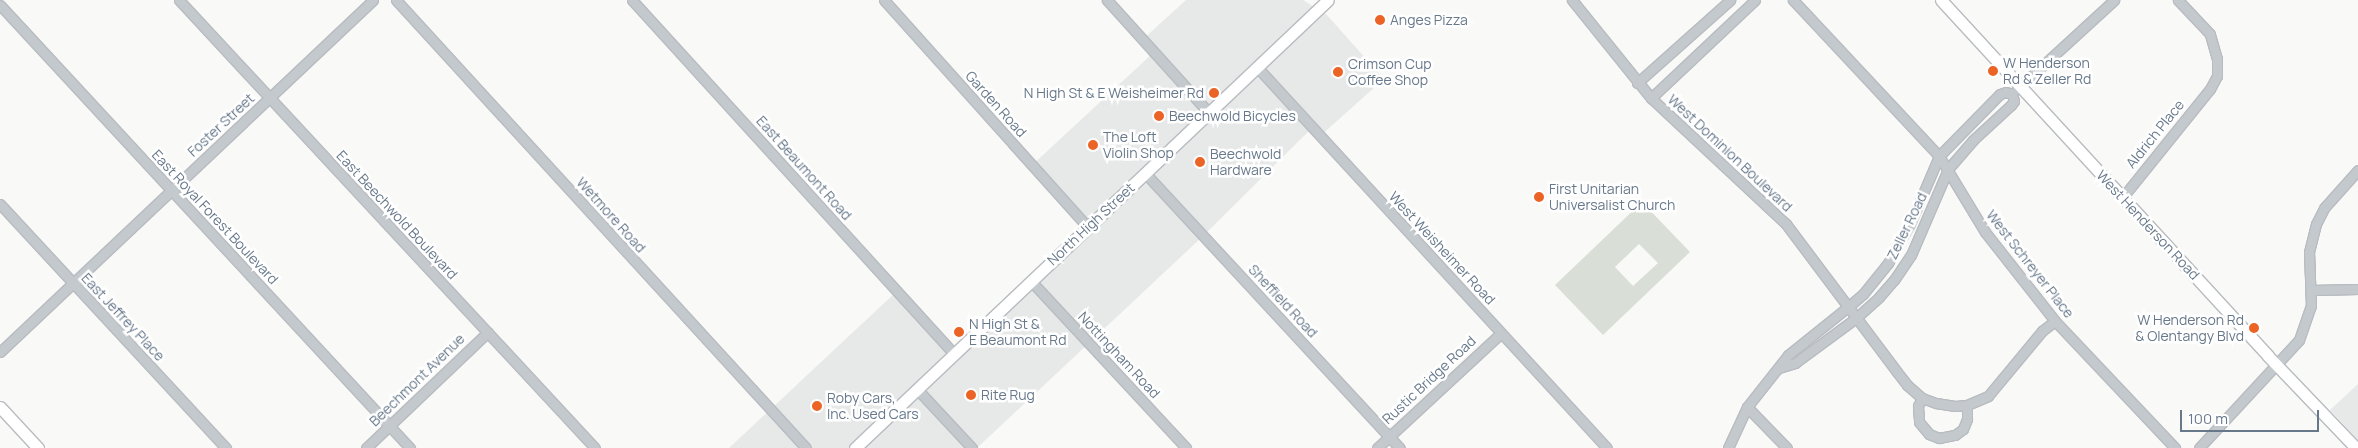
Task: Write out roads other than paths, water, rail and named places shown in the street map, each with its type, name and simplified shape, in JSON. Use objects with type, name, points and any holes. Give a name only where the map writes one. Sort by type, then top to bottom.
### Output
[{"type":"main road","name":"North High Street","points":[[855,448],[1328,0]]},
{"type":"main road","name":"West Henderson Road","points":[[1942,0],[2016,90],[2122,198],[2356,448]]},
{"type":"main road","points":[[0,407],[38,448]]},
{"type":"street","name":"East Beechwold Boulevard","points":[[179,0],[595,448]]},
{"type":"street","name":"Foster Street","points":[[0,352],[373,0]]},
{"type":"street","name":"Wetmore Road","points":[[396,0],[806,448]]},
{"type":"street","name":"East Beaumont Road","points":[[632,0],[954,354]]},
{"type":"street","name":"Garden Road","points":[[884,0],[1088,227]]},
{"type":"street","points":[[1107,0],[1209,112]]},
{"type":"street","name":"West Dominion Boulevard","points":[[1572,0],[1651,98],[1786,224],[1902,378],[1922,398],[1947,406],[1967,405]]},
{"type":"street","points":[[1637,83],[1730,0]]},
{"type":"street","points":[[1651,98],[1755,0]]},
{"type":"street","name":"West Schreyer Place","points":[[1793,0],[1939,156],[1985,232],[2055,321],[2175,448]]},
{"type":"street","name":"Zeller Road","points":[[1728,448],[1747,407],[1788,355],[1848,307],[1869,287],[1888,263],[1910,224],[1939,156],[2000,94],[2016,90],[2114,0]]},
{"type":"street","name":"Aldrich Place","points":[[2122,198],[2210,89],[2218,71],[2214,44],[2201,23],[2178,0]]},
{"type":"street","name":"East Royal Forest Boulevard","points":[[0,6],[410,448]]},
{"type":"street","name":"West Weisheimer Road","points":[[1257,67],[1607,448]]},
{"type":"street","name":"Zeller Road","points":[[1778,369],[1795,363],[1856,318],[1879,297],[1911,255],[1948,169],[1973,140],[2011,106],[2016,90]]},
{"type":"street","points":[[2199,448],[2292,351],[2304,330],[2311,306],[2309,252],[2316,224],[2324,208],[2358,170]]},
{"type":"street","name":"Sheffield Road","points":[[1145,173],[1400,448]]},
{"type":"street","name":"East Jeffrey Place","points":[[0,204],[226,448]]},
{"type":"street","name":"Nottingham Road","points":[[1031,281],[1186,448]]},
{"type":"street","points":[[2311,290],[2358,289]]},
{"type":"street","points":[[1922,398],[1917,412],[1922,427],[1934,437],[1950,437],[1959,432],[1966,424],[1967,405],[1988,396],[1999,386],[2042,331],[2055,321]]},
{"type":"street","name":"Beechmont Avenue","points":[[366,448],[488,332]]},
{"type":"street","name":"Rustic Bridge Road","points":[[1377,448],[1501,333]]},
{"type":"street","points":[[917,389],[972,448]]},
{"type":"street","points":[[1747,407],[1787,448]]},
{"type":"place","name":"Anges Pizza","points":[[1380,20]]},
{"type":"place","name":"W Henderson Rd & Zeller Rd","points":[[1993,71]]},
{"type":"place","name":"Crimson Cup Coffee Shop","points":[[1338,72]]},
{"type":"place","name":"N High St & E Weisheimer Rd","points":[[1214,93]]},
{"type":"place","name":"Beechwold Bicycles","points":[[1159,116]]},
{"type":"place","name":"The Loft Violin Shop","points":[[1093,145]]},
{"type":"place","name":"Beechwold Hardware","points":[[1200,162]]},
{"type":"place","name":"First Unitarian Universalist Church","points":[[1539,197]]},
{"type":"place","name":"W Henderson Rd & Olentangy Blvd","points":[[2254,328]]},
{"type":"place","name":"N High St & E Beaumont Rd","points":[[959,332]]},
{"type":"place","name":"Rite Rug","points":[[971,395]]},
{"type":"place","name":"Roby Cars, Inc. Used Cars","points":[[817,406]]}]
